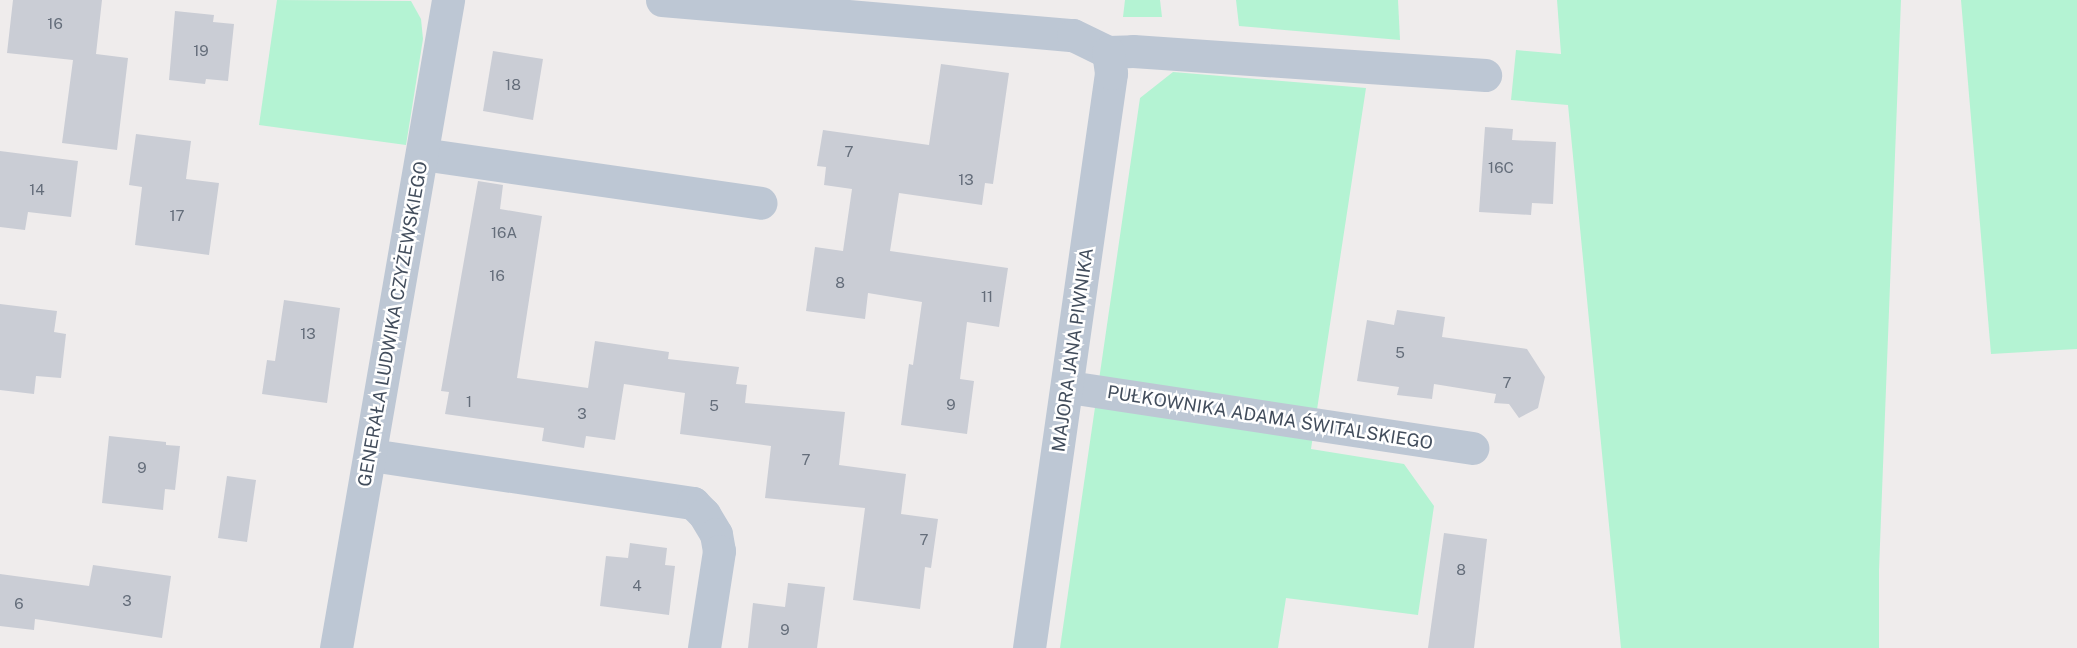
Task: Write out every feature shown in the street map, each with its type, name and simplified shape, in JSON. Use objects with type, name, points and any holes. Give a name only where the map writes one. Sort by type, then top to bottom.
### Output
[{"type":"street","name":"GENERAŁA LUDWIKA CZYŻEWSKIEGO","points":[[336,648],[448,0]]},
{"type":"street","points":[[662,0],[751,3],[1073,35],[1108,52],[1133,51],[1485,75]]},
{"type":"street","name":"MAJORA JANA PIWNIKA","points":[[1029,648],[1069,387],[1111,74],[1108,52]]},
{"type":"street","points":[[422,154],[760,203]]},
{"type":"street","name":"PUŁKOWNIKA ADAMA ŚWITALSKIEGO","points":[[1069,387],[1472,448]]},
{"type":"street","points":[[370,455],[693,504],[704,514],[716,534],[719,551],[704,648]]},
{"type":"green space","points":[[277,0],[411,1],[421,19],[423,39],[406,145],[259,125]]},
{"type":"green space","points":[[1125,0],[1160,0],[1162,17],[1123,17]]},
{"type":"green space","points":[[1236,0],[1398,0],[1400,40],[1239,26]]},
{"type":"green space","points":[[1557,0],[1901,0],[1879,570],[1879,648],[1621,648],[1568,105],[1511,100],[1516,50],[1561,54]]},
{"type":"green space","points":[[1961,0],[2077,0],[2077,349],[1991,354]]},
{"type":"green space","points":[[1173,72],[1366,88],[1311,449],[1404,464],[1434,506],[1418,615],[1286,598],[1278,648],[1060,648],[1140,98]]},
{"type":"building","points":[[13,0],[102,0],[96,54],[128,58],[117,150],[62,143],[73,60],[7,53]]},
{"type":"building","points":[[175,11],[214,15],[213,22],[234,24],[228,81],[206,79],[205,84],[169,80]]},
{"type":"building","points":[[493,51],[543,59],[533,120],[483,111]]},
{"type":"building","points":[[941,64],[1009,73],[993,184],[985,183],[982,205],[899,193],[890,251],[1008,268],[999,327],[967,322],[960,379],[974,381],[967,434],[901,425],[909,364],[913,365],[922,302],[868,293],[865,319],[806,311],[815,247],[843,251],[852,189],[824,185],[826,167],[817,166],[823,130],[929,145]]},
{"type":"building","points":[[1485,127],[1513,129],[1512,140],[1556,142],[1553,204],[1532,203],[1531,215],[1479,212]]},
{"type":"building","points":[[136,134],[191,141],[186,179],[219,183],[209,255],[135,245],[142,187],[129,185]]},
{"type":"building","points":[[0,151],[78,161],[71,217],[28,212],[25,230],[0,227]]},
{"type":"building","points":[[478,181],[503,185],[500,209],[542,216],[517,378],[588,388],[595,341],[669,352],[668,359],[739,367],[736,384],[747,385],[745,403],[845,412],[839,465],[906,474],[901,514],[938,519],[931,568],[925,567],[920,609],[853,600],[865,508],[765,498],[771,446],[680,434],[685,393],[624,384],[615,440],[586,436],[584,448],[542,441],[544,428],[445,414],[449,392],[441,391]]},
{"type":"building","points":[[284,300],[340,308],[327,403],[262,394],[267,360],[275,361]]},
{"type":"building","points":[[0,304],[57,311],[54,332],[66,334],[61,378],[36,376],[34,394],[0,390]]},
{"type":"building","points":[[1397,310],[1445,317],[1442,337],[1527,349],[1545,377],[1538,408],[1519,418],[1509,404],[1494,403],[1496,394],[1434,384],[1432,399],[1397,395],[1399,387],[1357,381],[1367,320],[1394,325]]},
{"type":"building","points":[[109,436],[166,442],[166,445],[180,446],[175,490],[165,489],[163,510],[102,503]]},
{"type":"building","points":[[227,476],[256,480],[247,542],[218,538]]},
{"type":"building","points":[[1444,533],[1487,539],[1474,648],[1428,648]]},
{"type":"building","points":[[630,543],[667,548],[665,565],[675,566],[669,615],[600,606],[606,556],[628,558]]},
{"type":"building","points":[[93,565],[171,576],[162,638],[35,619],[34,630],[0,626],[0,574],[89,586]]},
{"type":"building","points":[[788,583],[825,587],[817,648],[748,648],[753,603],[785,607]]}]
